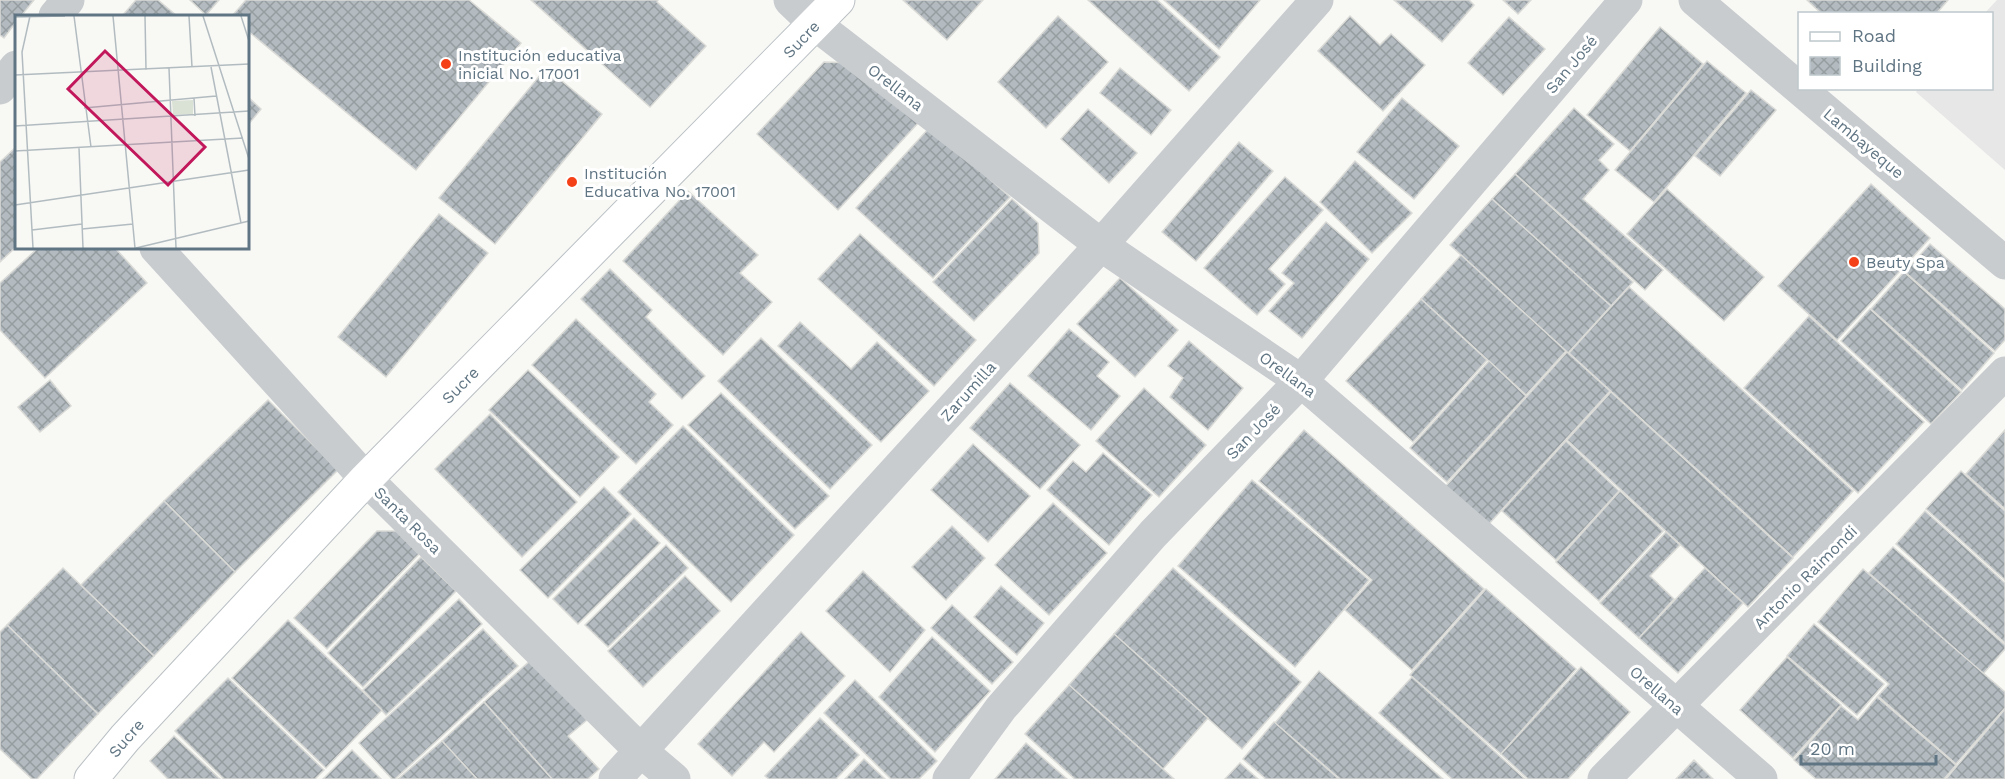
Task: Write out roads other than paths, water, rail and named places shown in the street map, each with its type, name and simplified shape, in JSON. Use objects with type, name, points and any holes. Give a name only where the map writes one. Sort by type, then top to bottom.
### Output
[{"type":"street","points":[[56,15],[68,0]]},
{"type":"street","name":"Orellana","points":[[790,0],[816,24],[1101,245],[1301,381],[1761,779]]},
{"type":"street","name":"Sucre","points":[[91,779],[125,738],[366,479],[838,0]]},
{"type":"street","name":"Zarumilla","points":[[615,779],[1101,245],[1317,0]]},
{"type":"street","name":"San José","points":[[949,779],[1001,708],[1153,534],[1301,381],[1626,0]]},
{"type":"street","name":"Lambayeque","points":[[1695,0],[1798,87]]},
{"type":"street","name":"Lambayeque","points":[[1801,90],[2005,263]]},
{"type":"street","name":"Santa Rosa","points":[[157,249],[366,479],[641,751],[674,779]]},
{"type":"street","name":"Antonio Raimondi","points":[[1604,779],[2005,374]]},
{"type":"place","name":"Institución educativa inicial No. 17001","points":[[446,64]]},
{"type":"place","name":"Institución Educativa No. 17001","points":[[572,182]]},
{"type":"place","name":"Beuty Spa","points":[[1854,262]]}]
